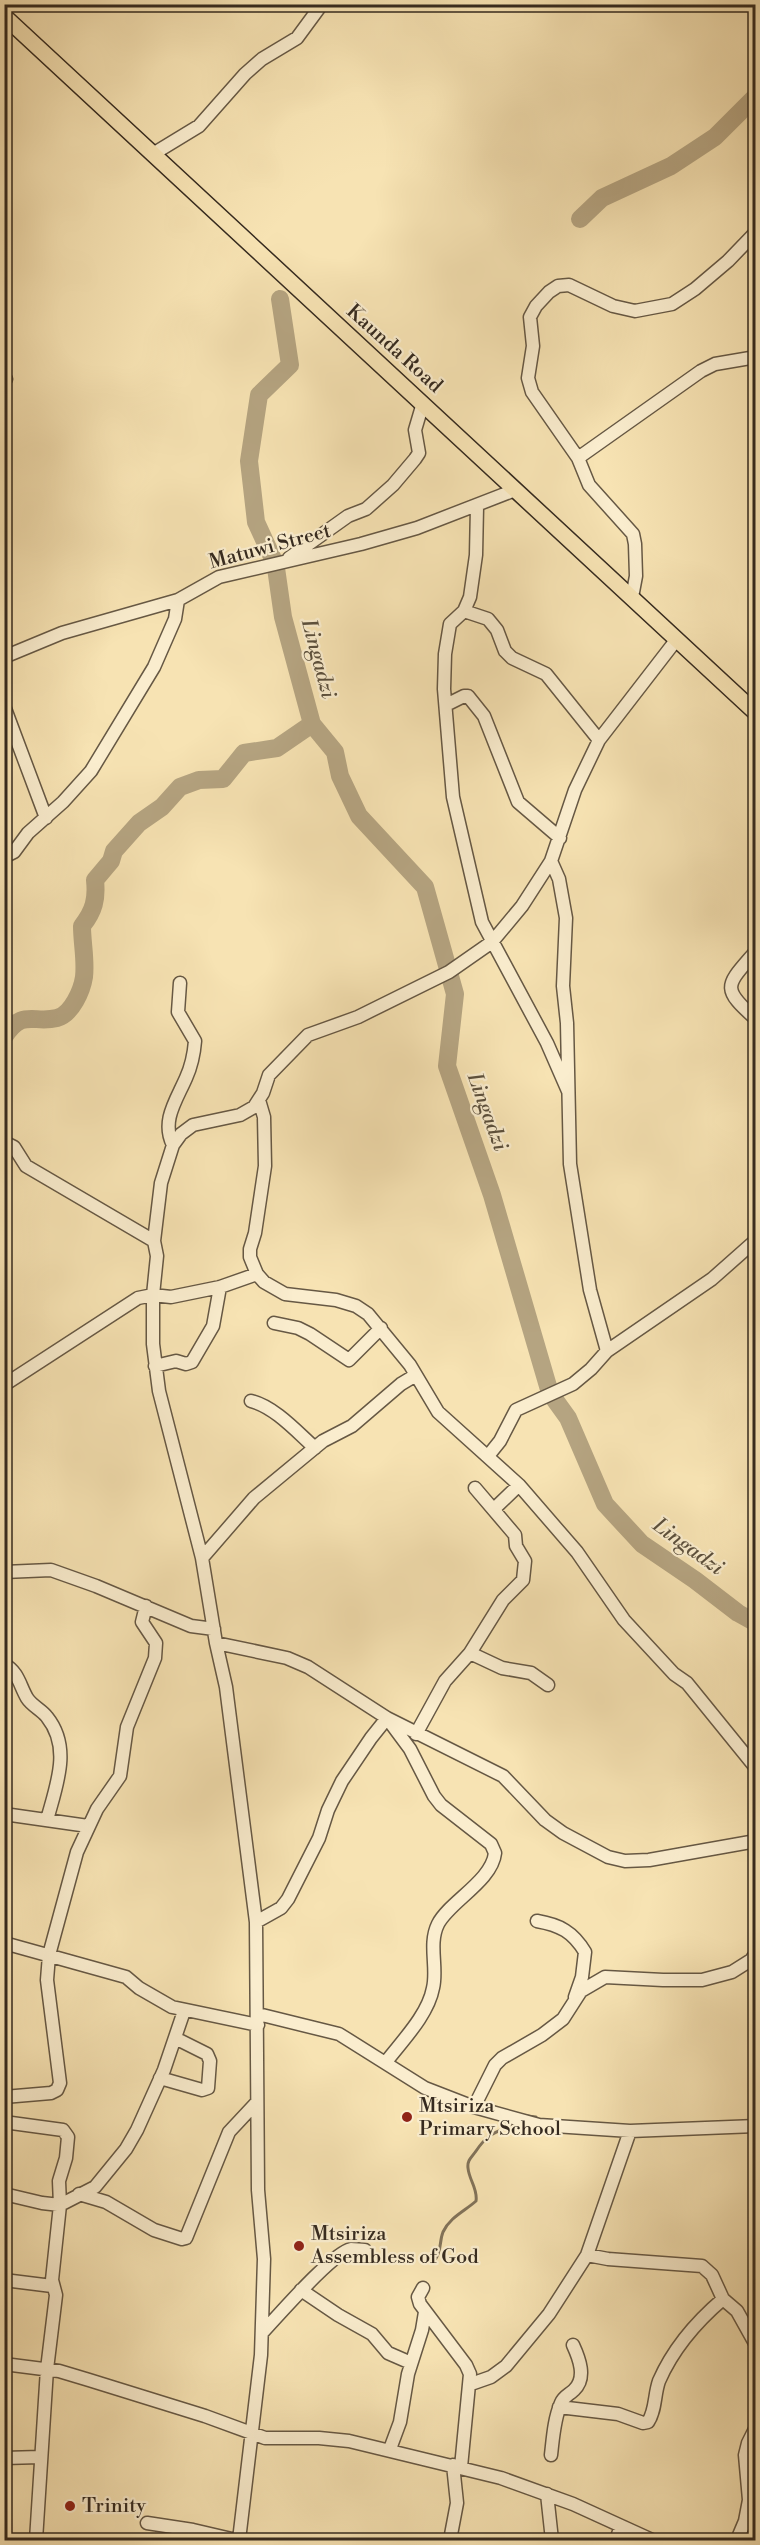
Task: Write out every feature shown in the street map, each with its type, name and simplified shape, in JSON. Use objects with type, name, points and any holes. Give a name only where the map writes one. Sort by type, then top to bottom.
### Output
[{"type":"main road","name":"Kaunda Road","points":[[4,15],[756,712]]},
{"type":"street","points":[[153,154],[199,126],[245,74],[262,59],[297,38],[322,4]]},
{"type":"street","points":[[628,594],[633,592],[635,583],[634,537],[590,486],[578,458],[532,392],[528,378],[533,346],[531,317],[536,306],[558,286],[569,285],[624,309],[635,311],[659,308],[684,298],[728,261],[756,232]]},
{"type":"street","points":[[578,458],[701,371],[715,364],[756,357]]},
{"type":"street","points":[[288,559],[338,522],[366,508],[393,485],[419,453],[415,430],[423,403]]},
{"type":"street","name":"Matuwi Street","points":[[4,657],[62,633],[178,600],[219,577],[372,541],[477,507],[515,490]]},
{"type":"street","points":[[477,507],[476,555],[470,597],[464,611],[454,618],[448,631],[444,689],[453,797],[482,922],[547,1043],[568,1091]]},
{"type":"street","points":[[4,856],[14,852],[28,832],[78,787],[104,751],[154,667],[175,619],[178,600]]},
{"type":"street","points":[[464,611],[488,619],[497,630],[505,651],[512,658],[546,675],[600,740]]},
{"type":"street","points":[[147,2523],[184,2528],[238,2541],[262,2333],[264,2259],[258,2190],[256,1922],[227,1694],[202,1558],[155,1366],[154,1240],[161,1183],[173,1145],[181,1134],[193,1125],[240,1115],[254,1107],[268,1075],[308,1035],[358,1017],[449,972],[492,942],[522,906],[551,861],[575,790],[600,740],[677,639]]},
{"type":"street","points":[[446,705],[468,696],[484,716],[519,802],[560,838]]},
{"type":"street","points":[[4,706],[46,818]]},
{"type":"street","points":[[551,861],[559,879],[566,918],[563,986],[567,1023],[570,1164],[590,1290],[607,1351]]},
{"type":"street","points":[[756,951],[733,978],[730,986],[735,1001],[756,1019]]},
{"type":"street","points":[[173,1145],[167,1128],[168,1118],[190,1067],[195,1041],[178,1012],[180,983]]},
{"type":"street","points":[[259,1100],[264,1117],[265,1166],[255,1233],[250,1249],[250,1257],[257,1274],[285,1294],[336,1299],[356,1306],[368,1314],[416,1375],[438,1412],[519,1485],[577,1552],[624,1620],[674,1674],[687,1683],[756,1768]]},
{"type":"street","points":[[4,1142],[14,1147],[26,1166],[154,1240]]},
{"type":"street","points":[[489,1456],[500,1441],[516,1410],[573,1384],[607,1351],[712,1279],[756,1240]]},
{"type":"street","points":[[4,1385],[138,1298],[153,1295],[171,1297],[220,1287],[257,1274]]},
{"type":"street","points":[[155,1366],[176,1361],[189,1364],[196,1358],[213,1326],[220,1287]]},
{"type":"street","points":[[274,1323],[298,1328],[349,1360],[381,1328]]},
{"type":"street","points":[[202,1558],[254,1498],[332,1435],[352,1426],[401,1384],[416,1375]]},
{"type":"street","points":[[251,1401],[261,1405],[287,1423],[315,1448]]},
{"type":"street","points":[[494,1509],[519,1485]]},
{"type":"street","points":[[416,1734],[446,1681],[470,1653],[503,1600],[520,1585],[526,1565],[516,1546],[515,1535],[475,1488]]},
{"type":"street","points":[[4,1572],[51,1570],[146,1606],[191,1626],[214,1629]]},
{"type":"street","points":[[4,2097],[51,2093],[57,2090],[60,2083],[47,1980],[50,1955],[77,1852],[88,1826],[120,1776],[127,1727],[155,1658],[156,1643],[142,1622],[146,1606]]},
{"type":"street","points":[[216,1644],[287,1658],[308,1667],[387,1718],[503,1776],[545,1820],[585,1845],[618,1860],[649,1860],[756,1841]]},
{"type":"street","points":[[470,1653],[502,1668],[531,1673],[548,1685]]},
{"type":"street","points":[[4,1664],[17,1673],[28,1699],[48,1717],[58,1738],[62,1755],[60,1774],[47,1820]]},
{"type":"street","points":[[256,1922],[281,1908],[288,1899],[319,1838],[328,1810],[342,1781],[387,1718]]},
{"type":"street","points":[[386,2062],[419,2018],[433,1991],[433,1956],[438,1923],[473,1888],[491,1864],[495,1853],[491,1844],[434,1797],[410,1749],[387,1718]]},
{"type":"street","points":[[4,1814],[88,1826]]},
{"type":"street","points":[[537,1921],[564,1928],[579,1942],[585,1952],[582,1977],[575,1998]]},
{"type":"street","points":[[4,1943],[126,1977],[139,1988],[184,2011],[258,2019],[339,2034],[425,2088],[474,2107],[539,2125],[630,2131],[756,2126]]},
{"type":"street","points":[[474,2107],[495,2065],[502,2058],[542,2036],[563,2019],[581,1991],[605,1977],[702,1980],[732,1972],[751,1960],[756,1953]]},
{"type":"street","points":[[4,2194],[60,2205],[95,2187],[126,2150],[160,2078],[184,2011]]},
{"type":"street","points":[[160,2078],[201,2090],[208,2088],[210,2061],[207,2054],[175,2038]]},
{"type":"street","points":[[79,2194],[106,2202],[154,2230],[182,2239],[186,2238],[229,2132],[257,2102]]},
{"type":"street","points":[[4,2122],[58,2129],[66,2133],[66,2158],[59,2181],[60,2205],[52,2286],[56,2295],[47,2369],[36,2541]]},
{"type":"street","points":[[471,2384],[490,2377],[506,2366],[549,2314],[587,2255],[630,2131]]},
{"type":"street","points":[[262,2333],[301,2290],[341,2254],[351,2249],[365,2250]]},
{"type":"street","points":[[587,2255],[608,2259],[702,2266],[712,2275],[723,2299],[737,2311],[756,2345]]},
{"type":"street","points":[[4,2280],[52,2286]]},
{"type":"street","points":[[423,2288],[418,2300],[466,2365],[471,2384],[457,2466],[457,2503],[450,2541]]},
{"type":"street","points":[[301,2290],[372,2334],[388,2353],[411,2362]]},
{"type":"street","points":[[559,2407],[618,2414],[643,2424],[648,2422],[652,2417],[655,2394],[660,2379],[678,2348],[702,2317],[723,2299]]},
{"type":"street","points":[[390,2449],[405,2403],[411,2362],[420,2337],[425,2312]]},
{"type":"street","points":[[551,2455],[559,2407],[565,2396],[574,2391],[580,2380],[579,2359],[573,2345]]},
{"type":"street","points":[[4,2364],[47,2369],[103,2384],[205,2416],[250,2434],[281,2440],[319,2438],[349,2441],[390,2449],[501,2478],[547,2494],[652,2541]]},
{"type":"street","points":[[737,2541],[749,2500],[745,2455],[756,2427]]},
{"type":"street","points":[[4,2458],[40,2457]]},
{"type":"street","points":[[547,2494],[552,2541]]},
{"type":"street","points":[[616,2541],[621,2526]]},
{"type":"waterway","points":[[580,219],[602,198],[671,166],[715,137],[756,96]]},
{"type":"waterway","points":[[273,559],[256,522],[249,461],[259,395],[290,365],[280,299]]},
{"type":"waterway","name":"Lingadzi","points":[[276,568],[283,617],[312,724],[335,752],[340,776],[359,816],[425,887],[455,994],[447,1066],[492,1195],[550,1393],[568,1418],[605,1504],[642,1544],[738,1613],[756,1623]]},
{"type":"waterway","points":[[4,1037],[11,1028],[23,1020],[57,1018],[72,1007],[84,977],[82,926],[94,905],[95,880],[111,861],[114,851],[139,823],[162,807],[180,787],[199,780],[223,779],[244,753],[277,748],[312,724]]},
{"type":"waterway","points":[[519,2115],[536,2117]]},
{"type":"waterway","points":[[435,2260],[446,2227],[476,2201],[476,2192],[469,2172],[469,2161],[487,2138],[511,2126],[513,2120]]},
{"type":"place","name":"Mtsiriza Primary School","points":[[407,2117]]},
{"type":"place","name":"Mtsiriza Assembless of God","points":[[299,2246]]},
{"type":"place","name":"Trinity","points":[[70,2506]]}]
